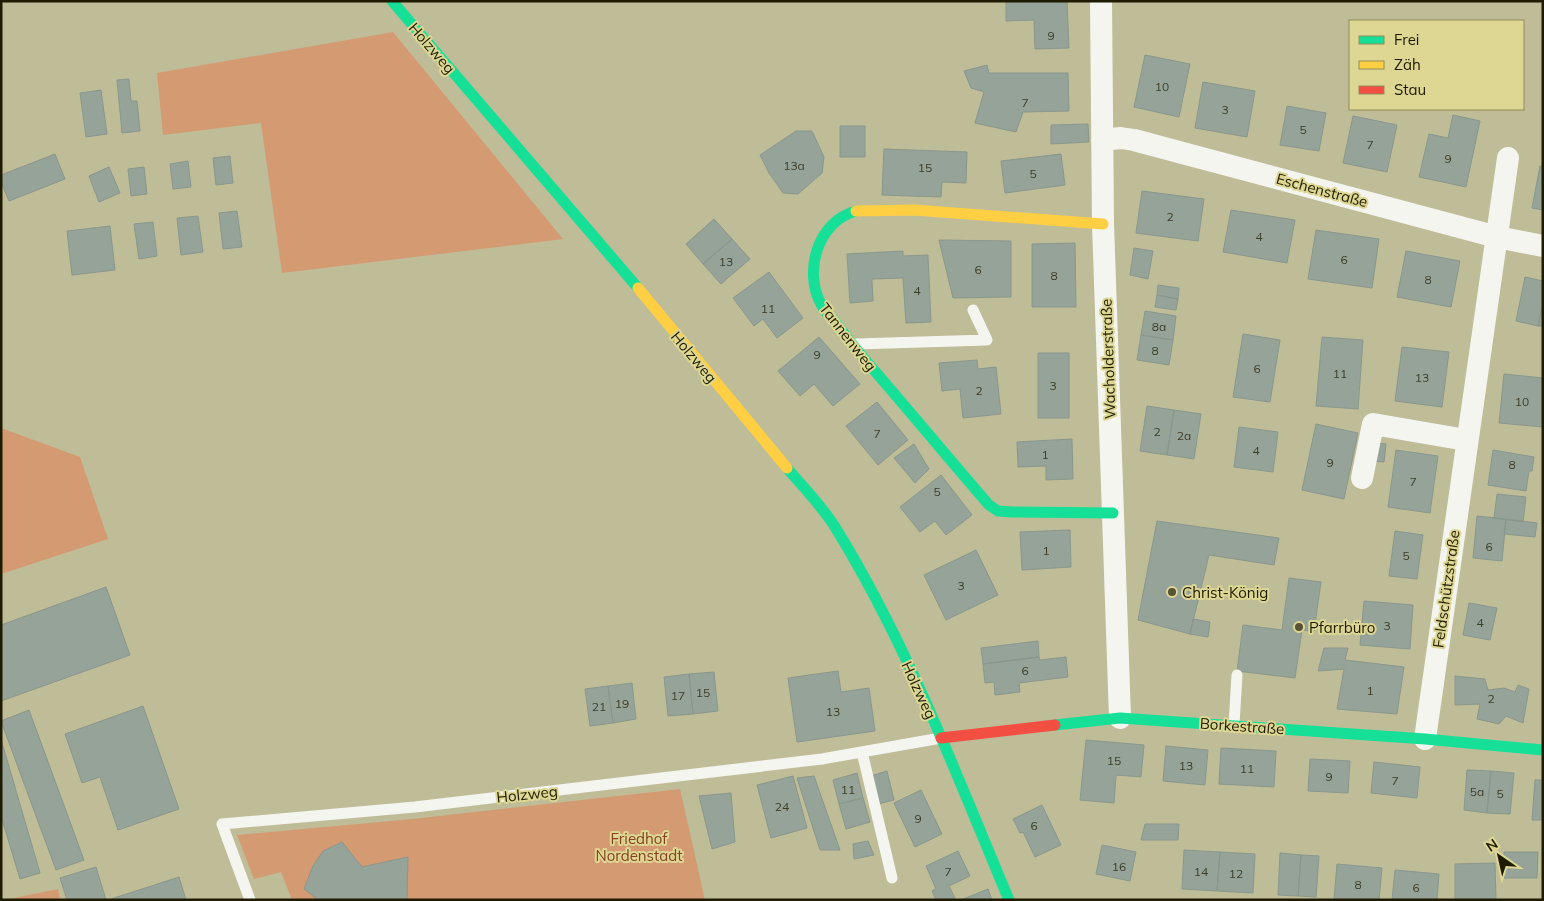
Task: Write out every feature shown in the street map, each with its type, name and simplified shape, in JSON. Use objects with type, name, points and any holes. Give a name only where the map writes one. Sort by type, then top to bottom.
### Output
[{"type":"street","name":"Wacholderstraße","points":[[1101,1],[1103,224],[1120,718]]},
{"type":"street","name":"Holzweg","points":[[395,5],[626,274],[834,525],[882,610],[941,738],[1009,900]]},
{"type":"street","name":"Eschenstraße","points":[[1102,140],[1121,138],[1134,140],[1497,237],[1543,246]]},
{"type":"street","name":"Feldschützstraße","points":[[1425,739],[1466,440],[1508,158]]},
{"type":"street","name":"Tannenweg","points":[[1103,224],[914,210],[859,210],[844,214],[832,224],[821,239],[813,270],[814,286],[821,305],[989,505],[998,511],[1012,512],[1113,513]]},
{"type":"street","points":[[1362,478],[1373,424],[1466,440]]},
{"type":"street","name":"Borkestraße","points":[[941,738],[1120,718],[1425,739],[1543,750]]},
{"type":"lane","points":[[852,344],[987,340],[973,310]]},
{"type":"lane","points":[[1234,726],[1237,675]]},
{"type":"lane","name":"Holzweg","points":[[250,900],[222,824],[357,812],[822,759],[941,738]]},
{"type":"lane","points":[[862,752],[892,878]]},
{"type":"green space","points":[[393,32],[563,239],[282,273],[261,123],[163,135],[157,73]]},
{"type":"green space","points":[[1,428],[80,457],[108,539],[1,574]]},
{"type":"green space","name":"Friedhof Nordenstadt","points":[[680,789],[705,900],[292,900],[281,872],[254,879],[237,835],[413,819]]},
{"type":"green space","points":[[58,889],[60,900],[4,900]]},
{"type":"building","points":[[1006,1],[1067,1],[1069,48],[1035,49],[1034,20],[1006,21]]},
{"type":"building","points":[[1145,55],[1190,64],[1179,117],[1134,107]]},
{"type":"building","points":[[987,65],[989,73],[1068,73],[1069,111],[1023,112],[1016,132],[975,123],[984,92],[971,88],[964,71]]},
{"type":"building","points":[[129,79],[131,101],[137,101],[140,131],[122,133],[117,80]]},
{"type":"building","points":[[1203,82],[1255,91],[1247,137],[1195,128]]},
{"type":"building","points":[[101,90],[107,134],[86,137],[80,93]]},
{"type":"building","points":[[1287,106],[1326,113],[1319,151],[1280,145]]},
{"type":"building","points":[[1453,115],[1480,121],[1466,187],[1419,177],[1429,134],[1448,138]]},
{"type":"building","points":[[1353,116],[1397,125],[1387,172],[1343,163]]},
{"type":"building","points":[[1088,124],[1089,142],[1051,144],[1051,125]]},
{"type":"building","points":[[840,126],[865,126],[865,157],[840,157]]},
{"type":"building","points":[[796,131],[812,131],[824,157],[822,173],[798,194],[783,193],[769,173],[760,155]]},
{"type":"building","points":[[884,149],[967,152],[966,183],[942,182],[941,197],[882,195]]},
{"type":"building","points":[[55,154],[65,179],[9,201],[1,182],[1,175]]},
{"type":"building","points":[[1061,154],[1065,185],[1005,193],[1001,161]]},
{"type":"building","points":[[230,156],[233,183],[216,185],[213,158]]},
{"type":"building","points":[[188,161],[191,187],[173,189],[170,164]]},
{"type":"building","points":[[1540,166],[1543,166],[1543,210],[1532,208]]},
{"type":"building","points":[[109,167],[120,193],[99,202],[89,176]]},
{"type":"building","points":[[144,167],[147,194],[131,196],[128,169]]},
{"type":"building","points":[[1142,191],[1204,199],[1198,241],[1136,233]]},
{"type":"building","points":[[1231,210],[1295,220],[1287,263],[1223,252]]},
{"type":"building","points":[[237,211],[242,247],[223,249],[219,213]]},
{"type":"building","points":[[198,216],[203,252],[181,255],[177,218]]},
{"type":"building","points":[[714,219],[732,239],[703,264],[686,244]]},
{"type":"building","points":[[153,222],[157,256],[139,259],[134,224]]},
{"type":"building","points":[[110,226],[115,270],[72,275],[67,231]]},
{"type":"building","points":[[1316,230],[1379,239],[1372,288],[1308,279]]},
{"type":"building","points":[[732,239],[750,259],[721,284],[703,264]]},
{"type":"building","points":[[939,240],[1011,241],[1011,297],[953,298]]},
{"type":"building","points":[[1075,243],[1076,307],[1032,307],[1032,244]]},
{"type":"building","points":[[1134,248],[1153,251],[1148,279],[1130,275]]},
{"type":"building","points":[[903,251],[903,256],[928,255],[931,322],[906,323],[903,278],[872,279],[873,301],[850,303],[847,254]]},
{"type":"building","points":[[1406,251],[1460,261],[1451,307],[1397,297]]},
{"type":"building","points":[[769,272],[803,318],[777,338],[763,319],[754,326],[733,298]]},
{"type":"building","points":[[1525,277],[1543,281],[1543,303],[1538,326],[1516,321]]},
{"type":"building","points":[[1158,285],[1179,288],[1178,299],[1157,295]]},
{"type":"building","points":[[1157,295],[1178,299],[1176,310],[1155,307]]},
{"type":"building","points":[[1543,303],[1543,326],[1538,326]]},
{"type":"building","points":[[1145,311],[1176,316],[1173,340],[1141,335]]},
{"type":"building","points":[[1243,334],[1280,340],[1270,402],[1233,397]]},
{"type":"building","points":[[1141,335],[1173,340],[1169,365],[1137,360]]},
{"type":"building","points":[[819,337],[860,384],[833,406],[814,384],[800,396],[778,371]]},
{"type":"building","points":[[1322,337],[1363,340],[1358,409],[1316,406]]},
{"type":"building","points":[[1402,347],[1449,352],[1442,407],[1395,401]]},
{"type":"building","points":[[1038,353],[1069,353],[1069,418],[1038,418]]},
{"type":"building","points":[[977,360],[978,369],[996,367],[1001,414],[963,418],[960,389],[942,391],[939,363]]},
{"type":"building","points":[[1504,374],[1543,378],[1543,427],[1499,423]]},
{"type":"building","points":[[877,402],[908,440],[878,465],[846,426]]},
{"type":"building","points":[[1147,406],[1174,410],[1167,455],[1140,451]]},
{"type":"building","points":[[1174,410],[1201,414],[1194,459],[1167,455]]},
{"type":"building","points":[[1316,424],[1358,433],[1344,499],[1302,490]]},
{"type":"building","points":[[1239,427],[1278,432],[1273,472],[1234,467]]},
{"type":"building","points":[[1072,439],[1073,479],[1046,480],[1046,466],[1018,467],[1017,442]]},
{"type":"building","points":[[1375,443],[1386,444],[1384,462],[1373,461]]},
{"type":"building","points":[[914,444],[929,469],[915,483],[894,458]]},
{"type":"building","points":[[1396,450],[1438,456],[1430,513],[1388,507]]},
{"type":"building","points":[[1493,450],[1534,457],[1532,471],[1529,471],[1526,491],[1488,485]]},
{"type":"building","points":[[941,475],[972,515],[946,535],[935,521],[920,532],[900,507]]},
{"type":"building","points":[[1497,494],[1526,497],[1523,522],[1494,518]]},
{"type":"building","points":[[1477,516],[1506,519],[1502,561],[1473,558]]},
{"type":"building","points":[[1506,519],[1537,523],[1535,537],[1504,534]]},
{"type":"building","name":"Christ-König","points":[[1157,521],[1279,538],[1274,565],[1209,555],[1190,634],[1138,620]]},
{"type":"building","points":[[1070,530],[1071,567],[1022,570],[1020,532]]},
{"type":"building","points":[[1395,531],[1423,535],[1417,579],[1389,576]]},
{"type":"building","points":[[976,550],[998,595],[946,620],[924,575]]},
{"type":"building","name":"Pfarrbüro","points":[[1289,578],[1321,582],[1314,631],[1302,630],[1295,678],[1237,671],[1243,625],[1282,630]]},
{"type":"building","points":[[106,587],[130,655],[1,701],[1,625]]},
{"type":"building","points":[[1364,601],[1413,605],[1410,649],[1360,645]]},
{"type":"building","points":[[1469,603],[1497,608],[1490,640],[1463,635]]},
{"type":"building","points":[[1193,619],[1210,622],[1208,637],[1190,634]]},
{"type":"building","points":[[1038,641],[1039,657],[983,664],[981,648]]},
{"type":"building","points":[[1324,648],[1348,648],[1345,660],[1404,667],[1397,714],[1337,709],[1344,669],[1318,671]]},
{"type":"building","points":[[1039,657],[1040,660],[1066,657],[1068,677],[1019,683],[1020,692],[995,695],[994,682],[985,683],[983,664]]},
{"type":"building","points":[[838,671],[841,692],[869,688],[875,731],[797,742],[788,678]]},
{"type":"building","points":[[714,672],[718,711],[693,714],[689,674]]},
{"type":"building","points":[[689,674],[693,714],[668,716],[664,677]]},
{"type":"building","points":[[1455,676],[1485,679],[1488,690],[1504,688],[1515,692],[1518,685],[1529,689],[1523,723],[1506,716],[1499,724],[1477,719],[1480,704],[1455,705]]},
{"type":"building","points":[[632,683],[636,719],[613,723],[608,686]]},
{"type":"building","points":[[608,686],[613,723],[590,726],[585,689]]},
{"type":"building","points":[[143,706],[179,809],[118,830],[100,777],[82,783],[65,734]]},
{"type":"building","points":[[29,710],[84,860],[56,870],[1,721]]},
{"type":"building","points":[[1,739],[40,873],[20,879],[1,816]]},
{"type":"building","points":[[1086,740],[1144,745],[1141,777],[1116,775],[1114,803],[1080,800]]},
{"type":"building","points":[[1166,746],[1208,750],[1205,785],[1163,781]]},
{"type":"building","points":[[1221,748],[1276,751],[1274,787],[1219,784]]},
{"type":"building","points":[[1310,759],[1350,761],[1348,793],[1308,791]]},
{"type":"building","points":[[1374,762],[1420,767],[1417,798],[1371,793]]},
{"type":"building","points":[[1467,770],[1491,771],[1487,813],[1464,810]]},
{"type":"building","points":[[887,771],[894,800],[878,804],[871,776]]},
{"type":"building","points":[[1491,771],[1514,773],[1510,814],[1487,813]]},
{"type":"building","points":[[857,773],[863,798],[839,804],[833,780]]},
{"type":"building","points":[[793,776],[807,828],[771,838],[757,785]]},
{"type":"building","points":[[814,776],[840,850],[820,850],[797,778]]},
{"type":"building","points":[[1535,780],[1543,780],[1543,820],[1532,820]]},
{"type":"building","points":[[921,790],[942,834],[915,847],[894,803]]},
{"type":"building","points":[[731,793],[735,842],[712,849],[699,796]]},
{"type":"building","points":[[863,798],[870,822],[846,829],[839,804]]},
{"type":"building","points":[[1042,805],[1061,845],[1035,857],[1023,832],[1020,833],[1013,819]]},
{"type":"building","points":[[1145,824],[1179,824],[1178,840],[1141,840]]},
{"type":"building","points":[[868,841],[874,855],[854,859],[853,844]]},
{"type":"building","points":[[342,842],[362,867],[408,857],[407,900],[318,900],[304,889],[313,866],[323,851]]},
{"type":"building","points":[[1102,845],[1136,852],[1130,881],[1096,874]]},
{"type":"building","points":[[1184,850],[1220,852],[1217,891],[1182,889]]},
{"type":"building","points":[[958,851],[970,876],[949,886],[955,898],[951,900],[936,900],[932,891],[936,889],[926,866]]},
{"type":"building","points":[[1220,852],[1255,854],[1253,893],[1217,891]]},
{"type":"building","points":[[1504,852],[1538,852],[1537,878],[1504,878]]},
{"type":"building","points":[[1280,853],[1301,855],[1298,896],[1278,895]]},
{"type":"building","points":[[1301,855],[1319,856],[1316,897],[1298,896]]},
{"type":"building","points":[[1495,863],[1496,900],[1455,900],[1455,864]]},
{"type":"building","points":[[1337,864],[1382,868],[1379,900],[1334,900]]},
{"type":"building","points":[[96,867],[106,900],[67,900],[60,878]]},
{"type":"building","points":[[1395,870],[1439,874],[1437,900],[1392,900]]},
{"type":"building","points":[[179,877],[186,900],[108,900]]},
{"type":"building","points":[[988,889],[992,900],[961,900]]},
{"type":"traffic: fast","points":[[392,1],[638,288]]},
{"type":"traffic: fast","points":[[856,211],[832,225],[823,236],[814,263],[814,277],[816,291],[824,309],[868,363],[989,505],[998,511],[1113,513]]},
{"type":"traffic: fast","points":[[787,468],[830,519],[885,616],[950,757],[1009,900]]},
{"type":"traffic: fast","points":[[1055,725],[1120,718],[1425,739],[1543,750]]},
{"type":"traffic: slow","points":[[856,211],[914,210],[1103,224]]},
{"type":"traffic: slow","points":[[638,288],[787,468]]},
{"type":"traffic: jam","points":[[941,738],[1055,725]]},
{"type":"place","name":"Christ-König","points":[[1172,592]]},
{"type":"place","name":"Pfarrbüro","points":[[1299,627]]}]
